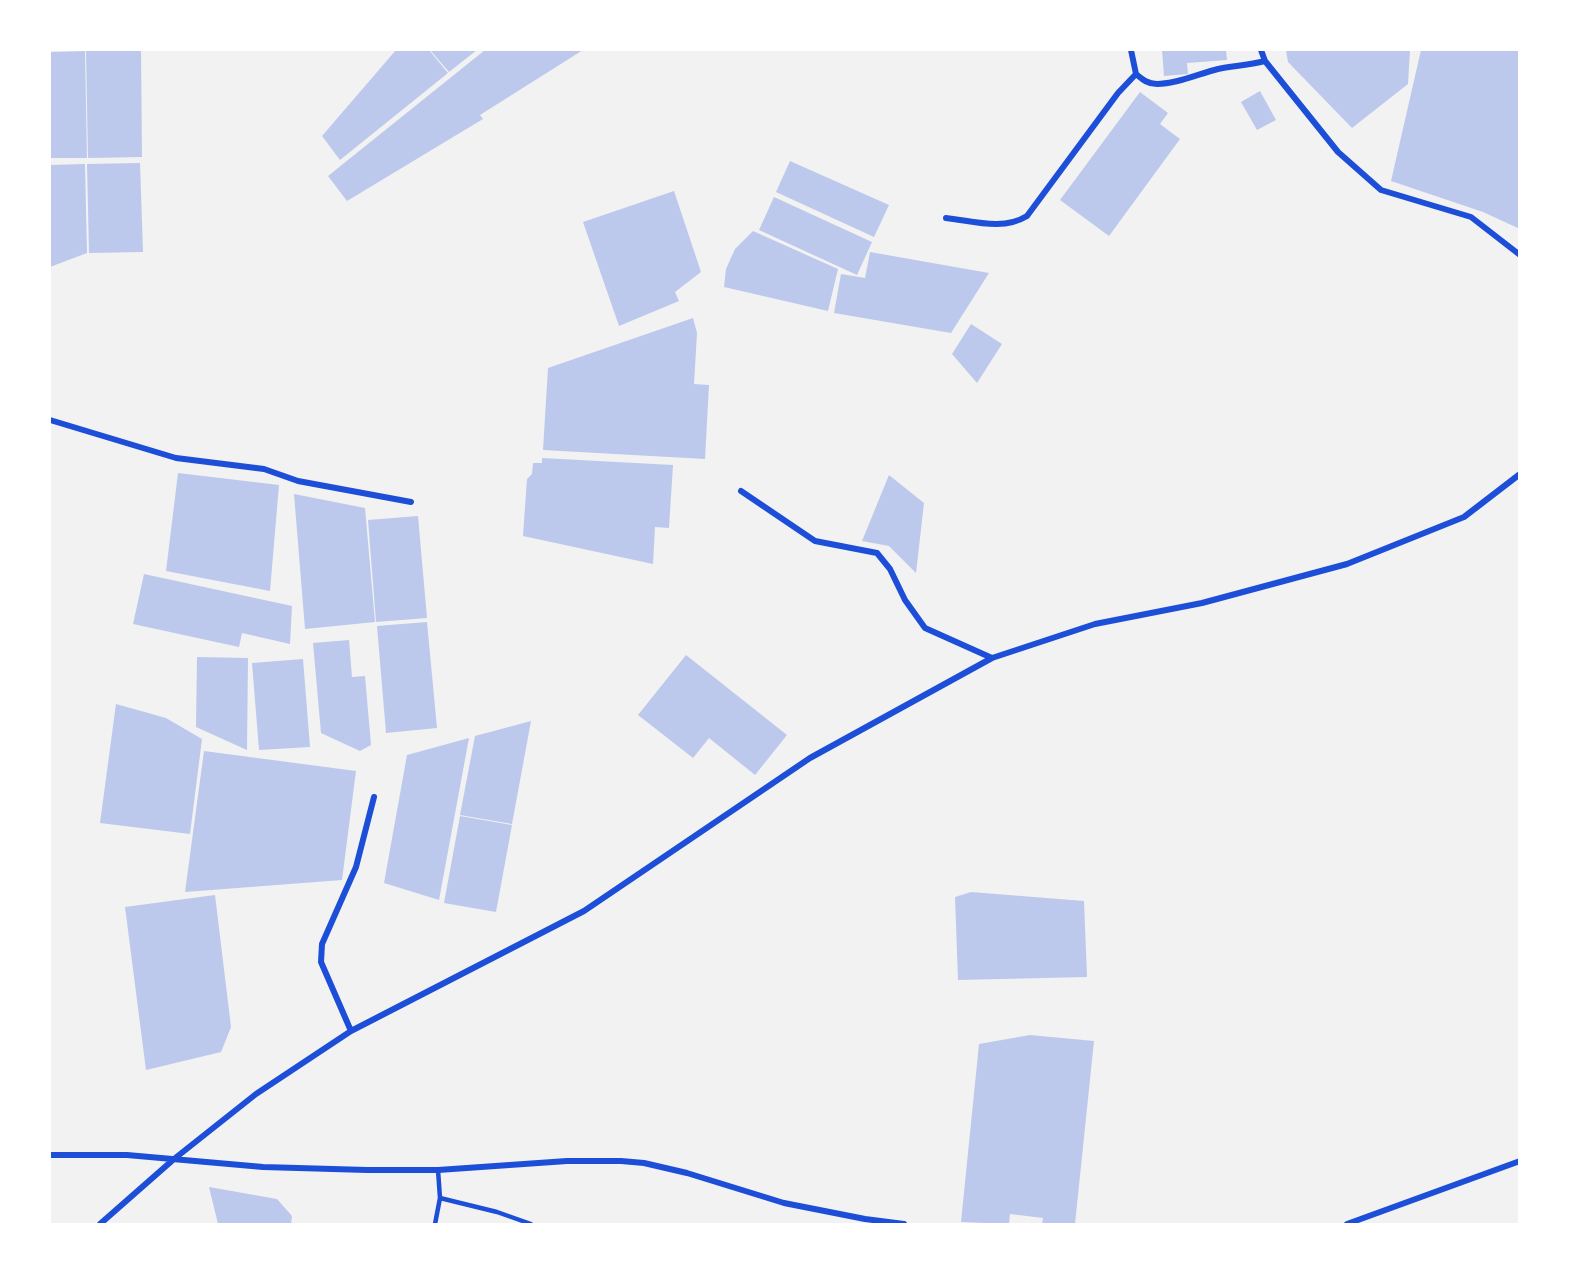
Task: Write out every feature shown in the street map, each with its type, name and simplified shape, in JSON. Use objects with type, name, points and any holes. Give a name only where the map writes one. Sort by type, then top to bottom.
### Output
[{"type":"street","points":[[1131,50],[1136,74],[1146,82],[1157,84],[1265,61]]},
{"type":"street","points":[[1261,50],[1265,61],[1338,152],[1381,190],[1471,217],[1520,255]]},
{"type":"street","points":[[946,218],[999,225],[1016,222],[1027,216],[1118,93],[1136,74]]},
{"type":"street","points":[[50,420],[176,458],[264,470],[298,482],[411,502]]},
{"type":"street","points":[[100,1224],[174,1159],[256,1094],[351,1031],[584,911],[810,758],[992,658],[1095,624],[1202,603],[1347,564],[1464,517],[1520,474]]},
{"type":"street","points":[[741,491],[815,541],[877,553],[890,569],[905,600],[925,628],[992,658]]},
{"type":"street","points":[[351,1031],[321,962],[321,944],[356,867],[374,796]]},
{"type":"street","points":[[50,1155],[93,1154],[263,1167],[438,1170],[567,1161],[621,1161],[644,1163],[687,1173],[784,1203],[904,1224]]},
{"type":"street","points":[[1347,1224],[1520,1161]]},
{"type":"lane","points":[[435,1224],[440,1198],[438,1170]]},
{"type":"lane","points":[[440,1198],[497,1212],[531,1224]]},
{"type":"building","points":[[396,50],[429,50],[448,73],[340,160],[322,136]]},
{"type":"building","points":[[430,50],[477,50],[449,72]]},
{"type":"building","points":[[485,50],[583,50],[480,115],[483,119],[347,201],[328,176]]},
{"type":"building","points":[[1162,50],[1226,50],[1227,60],[1187,63],[1188,74],[1164,76]]},
{"type":"building","points":[[1286,50],[1410,50],[1408,84],[1352,128],[1288,62]]},
{"type":"building","points":[[1421,50],[1520,50],[1520,229],[1483,212],[1391,181]]},
{"type":"building","points":[[85,51],[87,158],[50,158],[50,52]]},
{"type":"building","points":[[86,51],[141,51],[142,157],[88,158]]},
{"type":"building","points":[[1260,91],[1276,120],[1257,130],[1241,102]]},
{"type":"building","points":[[1140,92],[1168,113],[1160,124],[1180,139],[1109,236],[1060,200]]},
{"type":"building","points":[[790,161],[889,205],[874,237],[776,192]]},
{"type":"building","points":[[140,163],[143,252],[89,253],[87,164]]},
{"type":"building","points":[[85,164],[87,253],[50,267],[50,165]]},
{"type":"building","points":[[674,191],[701,272],[675,292],[679,301],[619,326],[583,222]]},
{"type":"building","points":[[774,197],[872,242],[857,275],[759,230]]},
{"type":"building","points":[[753,231],[838,269],[828,311],[724,287],[726,269],[735,249]]},
{"type":"building","points":[[870,252],[989,273],[951,333],[834,313],[841,274],[865,278]]},
{"type":"building","points":[[693,318],[697,333],[694,384],[709,385],[705,459],[543,450],[548,368]]},
{"type":"building","points":[[971,324],[1002,344],[977,383],[952,354]]},
{"type":"building","points":[[542,458],[673,465],[669,528],[655,527],[653,564],[523,536],[527,479],[532,474],[533,463],[542,463]]},
{"type":"building","points":[[178,473],[279,485],[270,591],[166,571]]},
{"type":"building","points":[[889,475],[924,503],[916,573],[889,546],[862,541]]},
{"type":"building","points":[[294,494],[365,508],[375,622],[305,629]]},
{"type":"building","points":[[418,516],[427,618],[376,622],[368,520]]},
{"type":"building","points":[[144,574],[292,606],[290,644],[242,633],[239,647],[133,624]]},
{"type":"building","points":[[427,622],[437,728],[386,733],[377,626]]},
{"type":"building","points":[[349,640],[352,677],[365,676],[371,745],[360,751],[321,733],[313,643]]},
{"type":"building","points":[[686,655],[787,735],[755,775],[709,738],[693,758],[638,715]]},
{"type":"building","points":[[197,657],[248,658],[247,750],[196,727]]},
{"type":"building","points":[[303,659],[310,747],[259,750],[252,663]]},
{"type":"building","points":[[116,704],[166,718],[202,739],[190,834],[100,823]]},
{"type":"building","points":[[531,721],[512,824],[460,815],[475,736]]},
{"type":"building","points":[[469,738],[439,900],[384,883],[407,755]]},
{"type":"building","points":[[204,751],[356,771],[342,880],[185,892]]},
{"type":"building","points":[[460,816],[512,825],[496,912],[444,903]]},
{"type":"building","points":[[971,892],[1084,901],[1087,977],[958,980],[955,897]]},
{"type":"building","points":[[215,895],[231,1027],[221,1052],[146,1070],[125,907]]},
{"type":"building","points":[[1030,1035],[1094,1041],[1075,1224],[1042,1224],[1043,1218],[1010,1214],[1009,1224],[961,1222],[979,1044]]},
{"type":"building","points":[[209,1187],[277,1199],[292,1216],[291,1224],[218,1224]]}]
